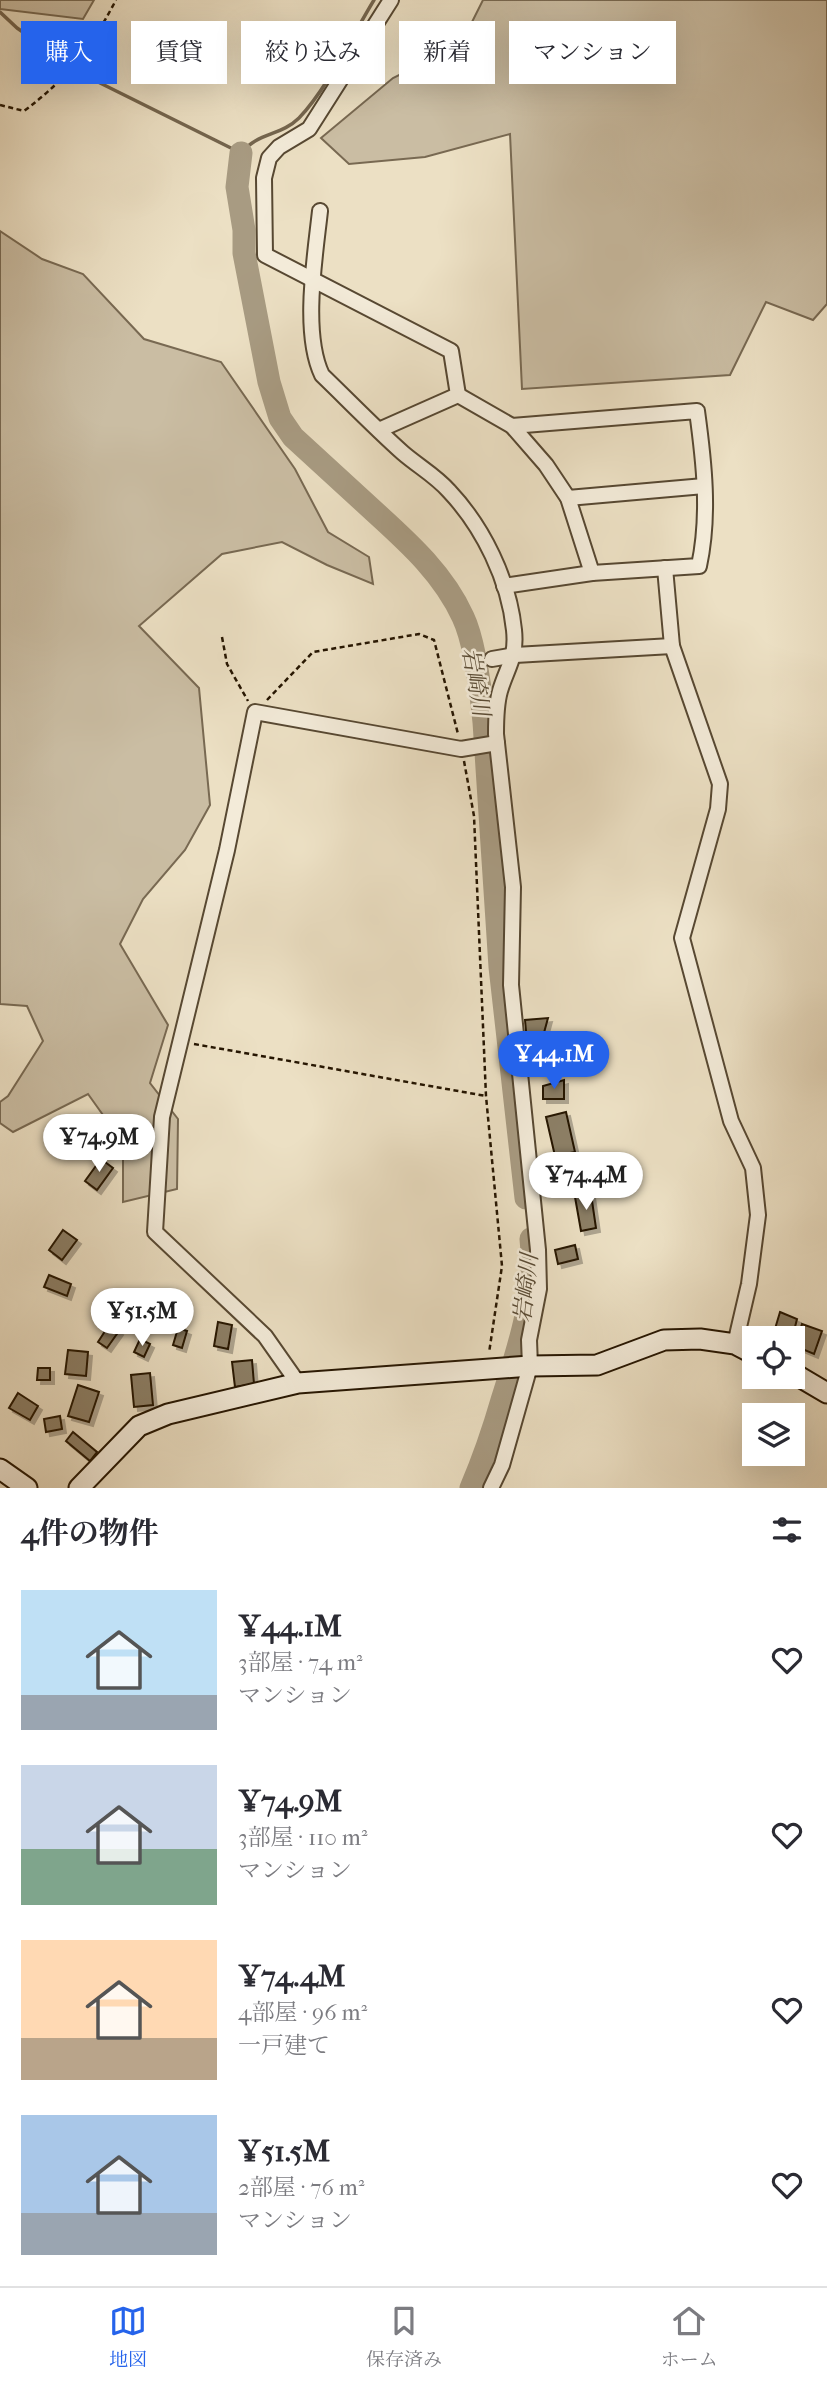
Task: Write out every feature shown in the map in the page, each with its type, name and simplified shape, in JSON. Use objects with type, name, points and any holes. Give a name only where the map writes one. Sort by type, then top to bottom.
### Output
[{"type":"street","points":[[391,0],[309,129],[279,147],[269,158],[264,178],[265,255],[451,351],[458,395]]},
{"type":"street","points":[[320,211],[312,280],[314,359],[322,375],[404,454],[448,489],[476,524],[504,586],[514,629],[514,655],[500,691],[496,717],[513,887],[512,985],[538,1251],[539,1289],[526,1367],[502,1465],[491,1488]]},
{"type":"street","points":[[458,395],[512,426],[546,465],[568,498],[592,573]]},
{"type":"street","points":[[379,430],[458,395]]},
{"type":"street","points":[[504,586],[592,573],[699,566],[705,537],[703,452],[697,411],[512,426]]},
{"type":"street","points":[[568,498],[704,486]]},
{"type":"street","points":[[665,568],[673,646],[720,784],[718,808],[682,938],[731,1121],[753,1168],[758,1215],[749,1284],[735,1344]]},
{"type":"street","points":[[492,659],[514,655],[673,646]]},
{"type":"street","points":[[298,1383],[265,1336],[155,1233],[162,1117],[227,850],[255,712],[461,749],[497,743]]},
{"type":"street","points":[[79,1488],[139,1426],[168,1414],[298,1383],[526,1367],[597,1365],[664,1340],[700,1339],[735,1344],[742,1348]]},
{"type":"street","points":[[805,1380],[827,1393]]},
{"type":"street","points":[[0,1469],[27,1488]]},
{"type":"path","points":[[0,105],[24,111],[54,89],[95,39],[116,0]]},
{"type":"path","points":[[222,637],[227,664],[255,712],[313,652],[419,634],[435,640],[474,816],[486,1096],[502,1266],[490,1370]]},
{"type":"path","points":[[180,1042],[486,1096]]},
{"type":"shaded area","points":[[0,0],[94,0],[83,19],[0,9]]},
{"type":"shaded area","points":[[483,0],[827,0],[827,304],[813,320],[766,302],[730,375],[522,389],[510,134],[425,157],[349,164],[321,138],[399,75],[399,84],[495,84],[495,21],[472,21]]},
{"type":"shaded area","points":[[0,231],[42,259],[83,274],[144,339],[221,362],[295,469],[328,532],[369,557],[373,584],[282,542],[222,554],[139,626],[199,688],[210,805],[185,850],[143,899],[120,944],[168,1025],[150,1083],[178,1119],[177,1189],[123,1202],[123,1143],[88,1094],[13,1132],[0,1123],[0,1102],[8,1096],[43,1041],[27,1006],[0,1004]]},
{"type":"building","points":[[548,1018],[542,1040],[527,1042],[525,1020]]},
{"type":"building","points":[[564,1080],[564,1099],[543,1099],[543,1086]]},
{"type":"building","points":[[566,1112],[575,1152],[555,1156],[546,1117]]},
{"type":"building","points":[[101,1159],[113,1168],[97,1190],[85,1181]]},
{"type":"building","points":[[591,1194],[596,1228],[581,1231],[575,1197]]},
{"type":"building","points":[[63,1230],[77,1240],[62,1260],[49,1250]]},
{"type":"building","points":[[575,1245],[578,1259],[558,1264],[555,1250]]},
{"type":"building","points":[[49,1275],[71,1284],[67,1296],[44,1287]]},
{"type":"building","points":[[780,1312],[797,1319],[795,1326],[776,1326]]},
{"type":"building","points":[[218,1322],[232,1325],[228,1349],[214,1346]]},
{"type":"building","points":[[802,1324],[822,1331],[814,1354],[805,1350],[805,1326]]},
{"type":"building","points":[[109,1325],[119,1331],[107,1348],[98,1342]]},
{"type":"building","points":[[178,1328],[187,1331],[182,1348],[173,1345]]},
{"type":"building","points":[[140,1339],[150,1344],[144,1357],[134,1352]]},
{"type":"building","points":[[68,1350],[88,1352],[86,1376],[65,1374]]},
{"type":"building","points":[[252,1360],[254,1384],[235,1387],[232,1362]]},
{"type":"building","points":[[38,1368],[50,1368],[50,1380],[37,1380]]},
{"type":"building","points":[[150,1373],[153,1405],[134,1407],[131,1375]]},
{"type":"building","points":[[78,1385],[99,1392],[89,1422],[68,1416]]},
{"type":"building","points":[[18,1393],[38,1406],[30,1420],[9,1408]]},
{"type":"building","points":[[60,1416],[62,1429],[46,1432],[44,1419]]},
{"type":"building","points":[[73,1432],[97,1452],[90,1461],[66,1441]]},
{"type":"waterway","points":[[0,12],[17,28],[88,77],[241,153],[255,141],[285,128],[299,118],[329,77],[374,0]]},
{"type":"waterway","name":"岩崎川","points":[[241,153],[237,187],[244,230],[244,253],[269,382],[280,418],[293,437],[425,561],[455,602],[471,640],[484,722],[500,967],[526,1198]]},
{"type":"waterway","name":"岩崎川","points":[[471,1488],[492,1432],[520,1339],[529,1299],[531,1239]]}]
